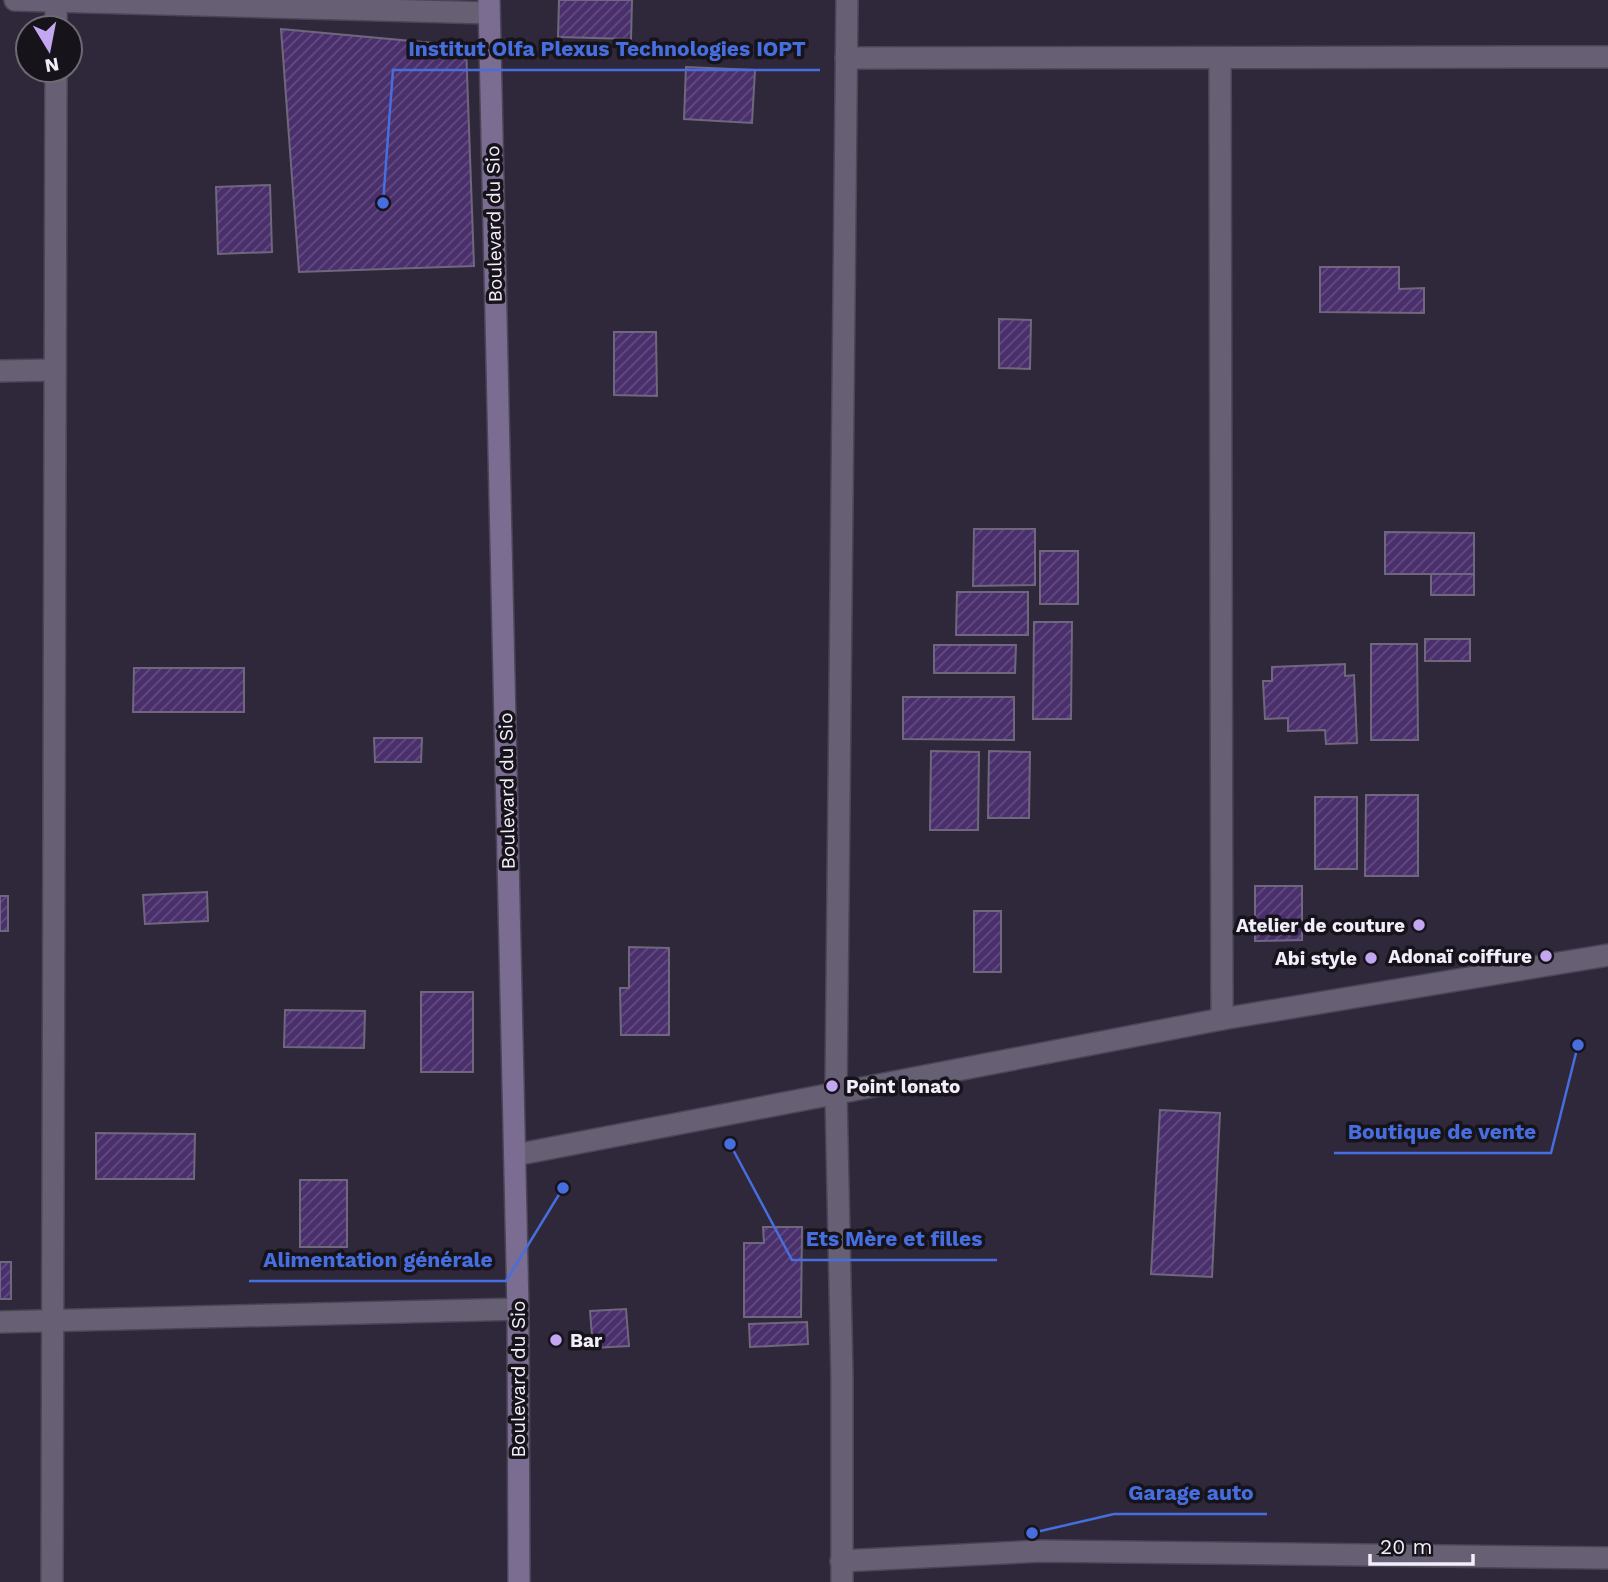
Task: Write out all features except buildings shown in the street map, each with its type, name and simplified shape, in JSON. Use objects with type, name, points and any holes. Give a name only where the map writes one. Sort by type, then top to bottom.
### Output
[{"type":"street","points":[[15,0],[489,6]]},
{"type":"street","points":[[847,0],[836,1094],[842,1378],[842,1572],[1042,1551],[1608,1558]]},
{"type":"street","name":"Boulevard du Sio","points":[[489,6],[518,1308],[519,1582]]},
{"type":"street","points":[[846,58],[1608,57]]},
{"type":"street","points":[[1220,58],[1222,1019]]},
{"type":"street","points":[[52,1582],[56,84]]},
{"type":"street","points":[[0,371],[54,370]]},
{"type":"street","points":[[515,1155],[1222,1019],[1608,955]]},
{"type":"street","points":[[0,1322],[518,1308]]},
{"type":"place","name":"Institut Olfa Plexus Technologies IOPT","points":[[383,203]]},
{"type":"place","name":"Atelier de couture","points":[[1419,925]]},
{"type":"place","name":"Adonaï coiffure","points":[[1546,956]]},
{"type":"place","name":"Abi style","points":[[1371,958]]},
{"type":"place","name":"Boutique de vente","points":[[1578,1045]]},
{"type":"place","name":"Point lonato","points":[[832,1086]]},
{"type":"place","name":"Ets Mère et filles","points":[[730,1144]]},
{"type":"place","name":"Alimentation générale","points":[[563,1188]]},
{"type":"place","name":"Bar","points":[[556,1340]]},
{"type":"place","name":"Garage auto","points":[[1032,1533]]}]
